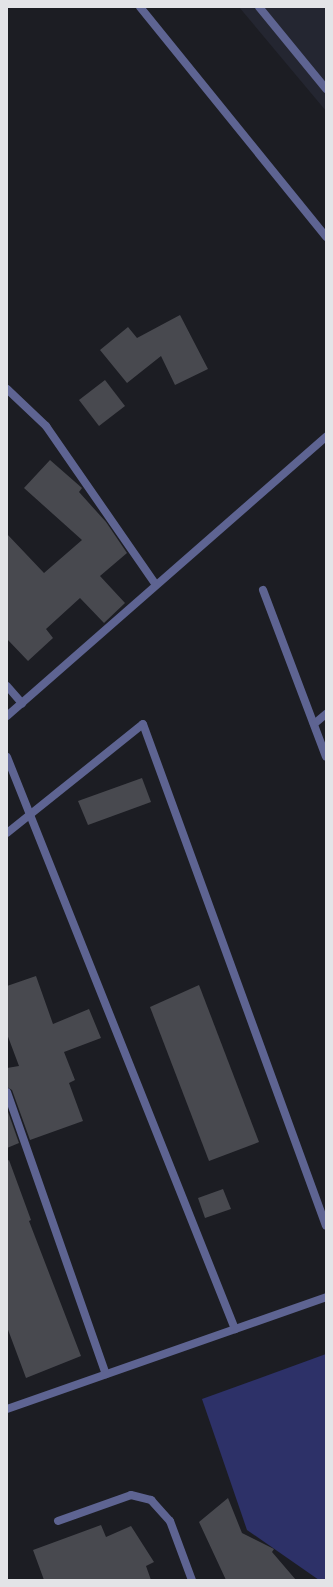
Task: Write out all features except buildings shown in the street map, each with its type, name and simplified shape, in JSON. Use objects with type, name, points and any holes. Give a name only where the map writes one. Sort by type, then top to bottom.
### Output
[{"type":"street","points":[[140,7],[326,237]]},
{"type":"street","points":[[259,7],[326,89]]},
{"type":"street","points":[[7,389],[46,426],[156,585]]},
{"type":"street","points":[[7,716],[326,437]]},
{"type":"street","points":[[263,590],[326,757]]},
{"type":"street","points":[[7,686],[22,703]]},
{"type":"street","points":[[314,724],[326,714]]},
{"type":"street","points":[[7,833],[144,724],[326,1226]]},
{"type":"street","points":[[7,757],[234,1329]]},
{"type":"street","points":[[7,1092],[106,1374]]},
{"type":"street","points":[[7,1409],[326,1297]]},
{"type":"street","points":[[58,1521],[131,1495],[151,1500],[170,1521],[192,1580]]},
{"type":"shaded area","points":[[239,7],[326,7],[326,111]]},
{"type":"shaded area","points":[[326,1354],[326,1580],[319,1580],[247,1530],[202,1399]]}]
